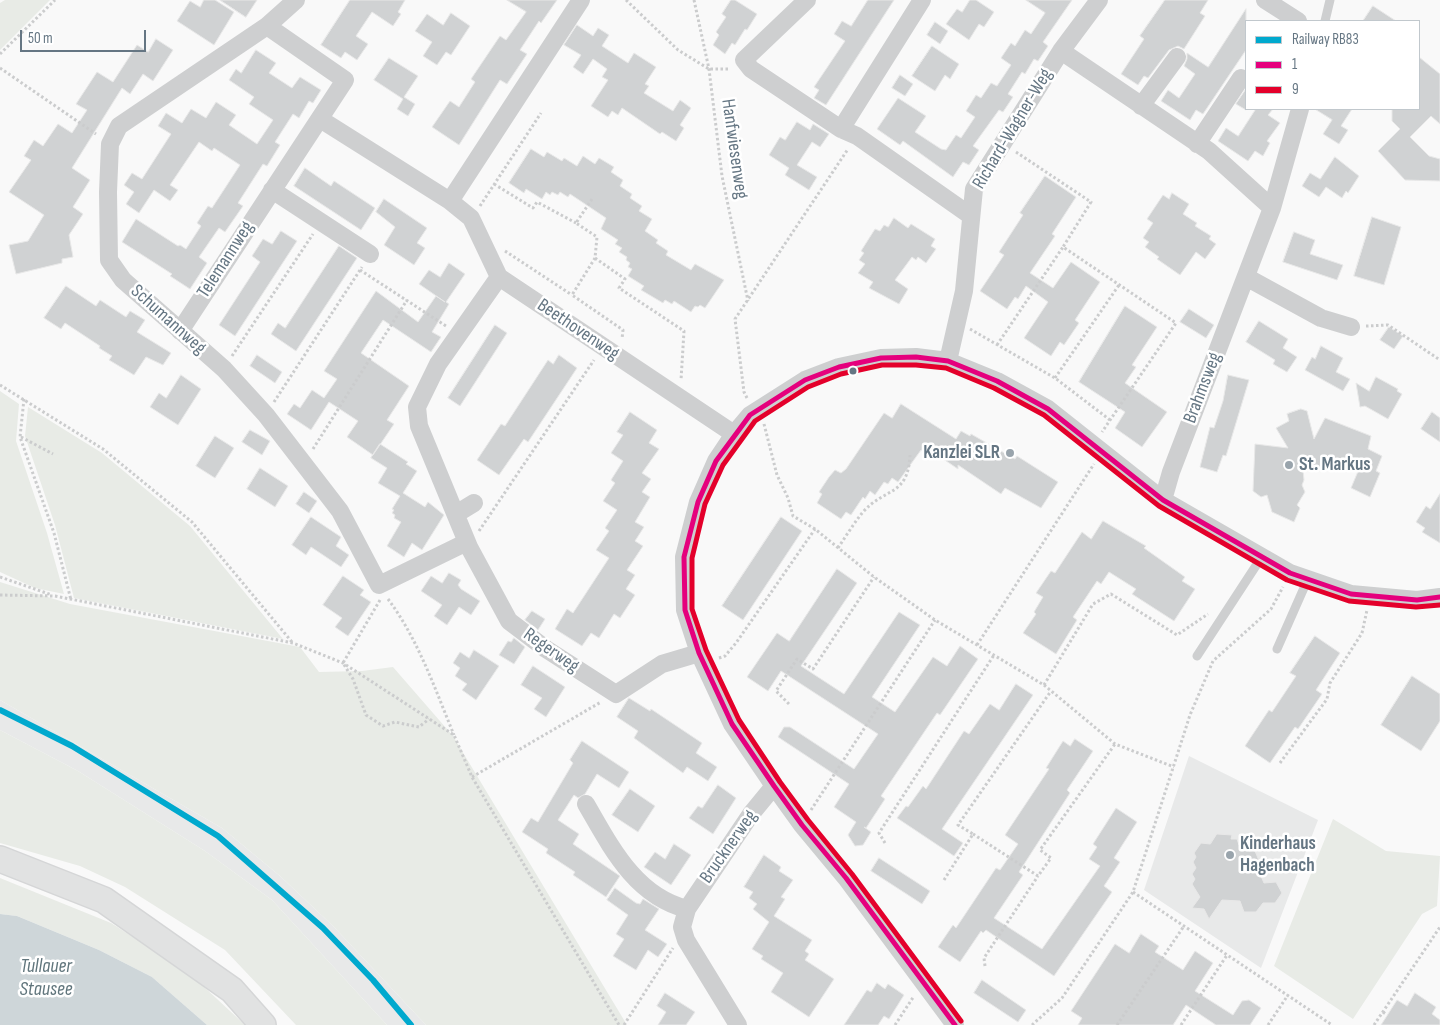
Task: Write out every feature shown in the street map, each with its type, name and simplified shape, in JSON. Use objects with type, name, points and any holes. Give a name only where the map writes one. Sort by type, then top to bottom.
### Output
[{"type":"street","name":"Schumannweg","points":[[296,0],[267,26],[119,126],[110,144],[108,192],[109,260],[123,280],[224,369],[266,415],[340,512],[379,585],[468,544]]},
{"type":"street","points":[[450,201],[581,0]]},
{"type":"street","points":[[807,0],[744,60],[751,68],[971,216]]},
{"type":"street","points":[[849,133],[922,0]]},
{"type":"street","name":"Richard-Wagner-Weg","points":[[948,361],[964,291],[974,189],[1061,51],[1099,0]]},
{"type":"street","points":[[1265,0],[1296,20]]},
{"type":"street","points":[[267,26],[345,80],[320,119],[450,201],[471,218],[499,277]]},
{"type":"street","points":[[1061,51],[1197,144],[1272,208]]},
{"type":"street","points":[[1141,106],[1177,57]]},
{"type":"street","points":[[1197,144],[1241,78]]},
{"type":"street","name":"Brahmsweg","points":[[1163,500],[1174,464],[1272,208],[1300,110]]},
{"type":"street","name":"Telemannweg","points":[[180,331],[320,119]]},
{"type":"street","points":[[272,190],[370,254]]},
{"type":"street","name":"Regerweg","points":[[499,277],[438,364],[417,407],[419,426],[468,544],[509,621],[546,650],[616,694]]},
{"type":"street","name":"Beethovenweg","points":[[499,277],[734,434]]},
{"type":"street","points":[[1246,277],[1321,318],[1351,327]]},
{"type":"street","points":[[955,1025],[846,878],[802,825],[732,724],[702,659],[685,610],[684,557],[698,502],[716,461],[734,434],[754,412],[805,380],[839,367],[881,358],[916,357],[948,361],[997,381],[1048,409],[1163,500],[1290,573],[1307,581],[1351,594],[1417,600],[1440,596]]},
{"type":"street","points":[[456,514],[474,503]]},
{"type":"street","points":[[616,694],[662,664],[702,659]]},
{"type":"street","name":"Brucknerweg","points":[[738,1025],[686,940],[682,927],[687,909],[751,814],[774,786]]},
{"type":"street","points":[[586,804],[616,856],[638,882],[673,905],[687,909]]},
{"type":"street","points":[[0,859],[104,900],[232,990],[263,1025]]},
{"type":"lane","points":[[1325,20],[1330,0]]},
{"type":"lane","points":[[1198,656],[1261,558]]},
{"type":"lane","points":[[1276,649],[1307,581]]},
{"type":"path","points":[[0,54],[55,0]]},
{"type":"path","points":[[626,0],[678,50],[709,69]]},
{"type":"path","name":"Hanfwiesenweg","points":[[694,0],[709,69],[722,176],[748,301]]},
{"type":"path","points":[[0,68],[110,144]]},
{"type":"path","points":[[475,214],[541,113]]},
{"type":"path","points":[[849,133],[736,319],[744,392],[754,412],[765,426],[777,475],[788,498],[793,516],[814,529],[874,577],[935,620],[1044,685],[1115,744],[1174,767]]},
{"type":"path","points":[[997,345],[1091,202],[1003,143]]},
{"type":"path","points":[[494,184],[533,208],[537,202],[576,223],[597,237],[595,258],[572,295]]},
{"type":"path","points":[[576,223],[592,199]]},
{"type":"path","points":[[224,369],[321,222]]},
{"type":"path","points":[[977,645],[1098,448],[1110,420],[1176,323],[1063,247]]},
{"type":"path","points":[[500,248],[623,330],[621,359]]},
{"type":"path","points":[[266,415],[370,254]]},
{"type":"path","points":[[595,258],[625,279],[619,288],[684,331],[683,378],[673,393]]},
{"type":"path","points":[[360,270],[459,334]]},
{"type":"path","points":[[1055,378],[1119,285]]},
{"type":"path","points":[[304,464],[407,300]]},
{"type":"path","points":[[956,325],[973,330],[1055,378],[1110,420]]},
{"type":"path","points":[[1351,327],[1388,325],[1440,360]]},
{"type":"path","points":[[468,544],[603,348]]},
{"type":"path","points":[[0,385],[103,449],[192,522],[293,643]]},
{"type":"path","points":[[24,399],[20,437],[54,533],[71,600]]},
{"type":"path","points":[[20,437],[53,454]]},
{"type":"path","points":[[838,548],[864,511],[880,498],[900,486],[908,475],[910,455]]},
{"type":"path","points":[[702,659],[725,656],[736,643],[814,529]]},
{"type":"path","points":[[1032,1025],[1062,998],[1133,892],[1190,715],[1213,661],[1271,609],[1290,573]]},
{"type":"path","points":[[0,577],[71,600],[293,643],[343,663],[454,735]]},
{"type":"path","points":[[789,704],[776,691],[797,659],[813,669],[874,577]]},
{"type":"path","points":[[343,663],[384,593],[397,610],[426,667],[472,776],[619,1025]]},
{"type":"path","points":[[1044,685],[1093,604],[1111,594],[1177,634],[1210,613]]},
{"type":"path","points":[[0,596],[55,596]]},
{"type":"path","points":[[1280,763],[1327,699],[1330,683],[1365,626],[1369,596]]},
{"type":"path","points":[[802,825],[935,620]]},
{"type":"path","points":[[885,843],[879,832],[994,655]]},
{"type":"path","points":[[343,663],[353,679],[366,715],[383,726],[395,722],[419,727],[429,718]]},
{"type":"path","points":[[1038,876],[958,825],[1051,691]]},
{"type":"path","points":[[472,776],[616,694]]},
{"type":"path","points":[[985,966],[984,958],[1051,858],[1040,850],[1115,744]]},
{"type":"path","points":[[944,880],[973,834]]},
{"type":"path","points":[[1133,892],[1332,1025]]},
{"type":"path","points":[[1118,1025],[1184,926]]},
{"type":"path","points":[[1374,1025],[1440,927]]},
{"type":"path","points":[[624,1025],[674,946],[686,940]]},
{"type":"path","points":[[1181,1025],[1227,955]]},
{"type":"path","points":[[895,1025],[923,982]]},
{"type":"path","points":[[1268,1025],[1288,995]]},
{"type":"path","points":[[1383,1012],[1387,1015]]},
{"type":"shaded area","points":[[5,0],[50,0],[0,50],[0,3]]},
{"type":"shaded area","points":[[0,391],[19,404],[16,441],[47,533],[64,594],[35,588],[0,572]]},
{"type":"shaded area","points":[[28,407],[102,453],[190,526],[283,639],[74,598],[55,525],[25,436]]},
{"type":"shaded area","points":[[0,582],[70,604],[300,647],[319,672],[362,671],[393,667],[453,736],[627,1025],[426,1025],[333,926],[280,876],[222,828],[0,700]]},
{"type":"shaded area","points":[[0,700],[222,828],[280,876],[333,926],[426,1025],[387,1025],[272,900],[205,851],[78,771],[0,730]]},
{"type":"shaded area","points":[[0,730],[78,771],[205,851],[272,900],[387,1025],[296,1025],[225,950],[125,887],[80,866],[0,843]]},
{"type":"shaded area","name":"Kinderhaus Hagenbach","points":[[1189,756],[1318,820],[1261,968],[1144,890]]},
{"type":"shaded area","points":[[1333,819],[1386,851],[1440,856],[1437,906],[1422,914],[1353,1019],[1274,966]]},
{"type":"shaded area","points":[[0,878],[111,923],[188,972],[245,1025],[207,1025],[152,977],[99,950],[17,916],[0,914]]},
{"type":"water","name":"Tullauer Stausee","points":[[0,914],[17,916],[99,950],[152,977],[207,1025],[0,1025]]},
{"type":"building","points":[[204,0],[215,0],[234,12],[214,45],[177,21],[190,1],[200,7]]},
{"type":"building","points":[[220,0],[257,0],[246,17]]},
{"type":"building","points":[[350,0],[405,0],[398,12],[401,14],[393,26],[372,12],[356,36],[368,44],[357,60],[345,52],[341,58],[321,45]]},
{"type":"building","points":[[507,0],[557,0],[541,23],[539,21],[520,50],[527,54],[507,84],[500,80],[459,145],[432,127],[450,101],[459,107],[475,82],[471,79],[500,36],[506,40],[526,12]]},
{"type":"building","points":[[731,0],[735,0],[757,14],[735,45],[732,43],[725,54],[713,45],[719,35],[716,32],[726,17],[722,14]]},
{"type":"building","points":[[868,0],[894,0],[826,105],[814,98],[819,90],[814,87],[845,41],[834,34],[842,21],[851,26]]},
{"type":"building","points":[[970,0],[976,0],[994,12],[984,27],[979,24],[969,40],[946,24],[957,9],[962,12]]},
{"type":"building","points":[[1026,0],[1072,0],[1043,42],[1048,46],[1038,61],[1034,59],[1025,74],[1022,72],[1008,94],[1013,97],[1003,112],[999,110],[973,146],[979,150],[969,165],[963,162],[953,177],[903,141],[900,145],[877,129],[898,98],[926,116],[915,132],[941,149],[946,150],[956,135],[961,138],[975,117],[966,111],[976,95],[981,98],[991,83],[997,86],[1011,65],[1001,58],[1011,43],[1015,46],[1025,30],[1031,34],[1045,13]]},
{"type":"building","points":[[1165,0],[1208,0],[1200,13],[1205,16],[1184,49],[1178,46],[1169,50],[1148,78],[1144,76],[1138,85],[1121,74],[1144,39],[1140,36]]},
{"type":"building","points":[[1373,6],[1394,20],[1364,20]]},
{"type":"building","points":[[1246,9],[1245,51],[1203,114],[1196,110],[1190,120],[1161,101],[1168,90],[1179,98],[1195,74],[1184,66],[1187,53],[1208,67]]},
{"type":"building","points":[[451,13],[470,26],[451,55],[446,52],[437,65],[423,56],[432,42],[415,31],[427,14],[443,25]]},
{"type":"building","points":[[935,22],[948,31],[940,44],[927,35]]},
{"type":"building","points":[[577,25],[593,36],[598,28],[609,35],[602,46],[628,63],[634,53],[656,67],[645,84],[649,86],[644,93],[673,111],[680,100],[691,108],[680,125],[684,128],[676,141],[662,132],[660,134],[622,108],[618,115],[612,111],[608,117],[591,106],[608,80],[602,77],[607,69],[593,59],[583,74],[573,67],[581,55],[564,45]]},
{"type":"building","points":[[156,39],[173,50],[153,81],[143,74],[130,94],[122,88],[72,168],[90,180],[73,207],[83,214],[69,235],[73,257],[62,259],[62,263],[16,274],[9,245],[28,241],[44,215],[9,192],[31,160],[24,156],[34,140],[43,146],[58,124],[72,133],[87,110],[76,104],[97,72],[113,82],[137,45],[148,52]]},
{"type":"building","points":[[932,46],[959,64],[950,79],[945,75],[935,91],[912,76]]},
{"type":"building","points":[[256,50],[276,63],[269,73],[292,88],[300,77],[321,90],[313,103],[309,101],[299,118],[293,114],[275,142],[280,145],[267,166],[263,164],[238,203],[243,206],[225,232],[219,228],[199,257],[207,263],[190,289],[170,276],[172,274],[122,242],[136,219],[178,246],[180,245],[186,249],[201,226],[197,223],[208,206],[212,208],[240,165],[214,148],[212,151],[199,142],[170,185],[178,190],[170,201],[154,190],[139,213],[126,204],[134,192],[124,185],[132,173],[142,179],[171,134],[158,126],[166,113],[182,123],[191,109],[206,118],[216,102],[236,115],[229,125],[257,144],[273,120],[249,104],[254,97],[229,80],[236,69],[241,73]]},
{"type":"building","points":[[389,58],[418,76],[404,97],[415,104],[408,116],[397,109],[403,99],[374,80]]},
{"type":"building","points":[[1420,58],[1440,74],[1440,124],[1431,116],[1410,137],[1429,156],[1440,159],[1440,181],[1405,180],[1378,151],[1400,129],[1392,121],[1392,110],[1420,110]]},
{"type":"building","points":[[900,75],[913,84],[905,96],[892,88]]},
{"type":"building","points":[[1245,90],[1245,109],[1236,104]]},
{"type":"building","points":[[1255,110],[1272,110],[1268,115],[1280,123],[1267,141],[1270,143],[1263,156],[1255,151],[1248,161],[1218,141],[1226,128],[1238,136]]},
{"type":"building","points":[[1317,110],[1351,110],[1341,126],[1348,130],[1339,144],[1323,134],[1332,120]]},
{"type":"building","points":[[797,122],[810,130],[813,124],[829,134],[820,147],[812,142],[797,165],[817,177],[809,190],[785,175],[789,168],[769,155],[780,137],[785,140]]},
{"type":"building","points":[[531,149],[544,157],[547,152],[562,161],[564,158],[577,166],[583,156],[595,164],[599,158],[614,167],[611,172],[623,180],[620,186],[632,194],[630,198],[642,206],[639,211],[652,219],[645,231],[658,240],[656,243],[668,251],[666,255],[691,270],[695,264],[724,280],[705,308],[700,305],[698,307],[695,306],[691,312],[674,301],[672,304],[665,300],[663,303],[641,290],[644,286],[628,276],[632,269],[628,267],[630,263],[626,260],[627,257],[619,252],[622,248],[615,244],[618,240],[601,229],[606,218],[570,194],[568,197],[560,192],[558,195],[552,192],[550,195],[546,192],[542,199],[526,189],[524,193],[509,183]]},
{"type":"building","points":[[1335,157],[1359,176],[1348,193],[1346,191],[1342,198],[1326,187],[1319,197],[1302,186],[1310,173],[1320,179]]},
{"type":"building","points":[[305,168],[331,186],[334,181],[375,208],[361,230],[294,186]]},
{"type":"building","points":[[1045,176],[1076,197],[1052,234],[1055,236],[1030,273],[1053,288],[1071,262],[1100,282],[1075,320],[1079,323],[1064,345],[1060,342],[1051,356],[1024,338],[1048,302],[1026,286],[1018,299],[1015,297],[1007,309],[980,291],[1004,255],[999,252],[1023,215],[1020,213]]},
{"type":"building","points":[[1172,193],[1189,204],[1183,214],[1197,223],[1195,226],[1211,236],[1209,239],[1216,244],[1205,259],[1196,252],[1180,275],[1157,259],[1159,257],[1145,247],[1149,242],[1143,238],[1153,223],[1147,219],[1163,195],[1169,199]]},
{"type":"building","points":[[384,199],[427,228],[417,243],[425,248],[414,265],[384,245],[395,227],[376,212]]},
{"type":"building","points":[[1372,217],[1401,227],[1384,285],[1354,276]]},
{"type":"building","points":[[894,218],[908,228],[911,224],[935,239],[931,246],[936,249],[926,263],[918,257],[916,260],[912,257],[895,280],[908,289],[899,304],[869,288],[873,282],[858,273],[865,264],[859,260],[864,253],[861,251],[875,229],[880,231],[884,225],[888,227]]},
{"type":"building","points":[[281,231],[297,241],[235,336],[219,325],[260,262],[252,256],[263,239],[272,244]]},
{"type":"building","points":[[1294,232],[1315,240],[1310,254],[1343,265],[1337,280],[1283,262]]},
{"type":"building","points":[[339,246],[357,258],[296,351],[271,334],[278,323],[285,328]]},
{"type":"building","points":[[449,263],[465,274],[446,302],[449,304],[432,332],[441,337],[431,352],[383,320],[361,353],[409,386],[387,420],[394,424],[373,455],[347,437],[358,421],[329,402],[311,430],[287,414],[294,404],[300,408],[312,390],[324,398],[337,379],[324,371],[376,291],[418,322],[436,296],[445,302],[419,284],[429,270],[440,277]]},
{"type":"building","points":[[66,286],[96,306],[100,300],[126,317],[130,311],[145,320],[137,332],[171,353],[163,365],[146,357],[134,375],[109,360],[112,356],[65,323],[61,329],[44,318]]},
{"type":"building","points":[[1125,306],[1157,327],[1132,365],[1136,367],[1125,383],[1167,412],[1142,447],[1115,428],[1125,412],[1079,382]]},
{"type":"building","points":[[1189,309],[1214,325],[1206,338],[1180,322]]},
{"type":"building","points":[[1259,321],[1288,339],[1283,348],[1297,357],[1287,372],[1273,364],[1275,360],[1246,342]]},
{"type":"building","points":[[495,325],[507,333],[460,406],[448,398]]},
{"type":"building","points":[[1389,327],[1403,336],[1394,349],[1380,340]]},
{"type":"building","points":[[1321,346],[1343,358],[1336,372],[1350,379],[1343,391],[1305,370],[1312,357],[1315,359]]},
{"type":"building","points":[[257,355],[282,372],[275,383],[250,366]]},
{"type":"building","points":[[559,355],[577,368],[528,442],[524,439],[499,475],[477,460],[501,424],[505,426],[548,360],[553,364]]},
{"type":"building","points":[[181,375],[201,389],[178,425],[150,407],[159,393],[166,398]]},
{"type":"building","points":[[1228,375],[1249,380],[1226,456],[1223,455],[1217,472],[1200,467],[1210,427],[1214,428],[1223,401]]},
{"type":"building","points":[[1376,377],[1398,389],[1397,391],[1402,394],[1388,419],[1365,406],[1360,407],[1356,383],[1369,391]]},
{"type":"building","points":[[901,404],[956,439],[961,431],[970,436],[971,434],[1015,459],[1017,456],[1058,482],[1041,508],[1005,488],[1001,494],[958,465],[958,469],[930,450],[928,454],[921,450],[898,482],[892,478],[888,484],[884,482],[875,495],[870,491],[865,499],[863,497],[851,515],[846,512],[841,519],[817,503],[822,494],[819,492],[829,477],[835,470],[841,473],[846,469],[884,413],[892,418]]},
{"type":"building","name":"St. Markus","points":[[1301,409],[1307,411],[1314,439],[1325,418],[1371,436],[1368,449],[1382,456],[1376,471],[1380,473],[1370,497],[1351,488],[1359,469],[1328,457],[1322,468],[1303,470],[1304,480],[1302,485],[1305,492],[1297,505],[1300,508],[1294,522],[1272,512],[1267,495],[1261,497],[1253,491],[1255,444],[1288,448],[1276,428],[1289,421],[1287,414]]},
{"type":"building","points":[[630,412],[657,430],[649,443],[659,449],[642,473],[651,479],[642,492],[650,497],[635,522],[644,527],[635,541],[643,546],[627,570],[635,575],[626,589],[635,595],[620,618],[614,614],[599,638],[591,633],[582,646],[555,629],[567,609],[573,613],[609,558],[596,550],[609,531],[605,528],[617,510],[603,501],[615,483],[611,480],[623,461],[611,453],[623,435],[617,432]]},
{"type":"building","points":[[1432,412],[1440,418],[1440,442],[1421,429]]},
{"type":"building","points":[[250,430],[270,441],[262,455],[242,442]]},
{"type":"building","points":[[215,436],[234,448],[215,478],[196,466]]},
{"type":"building","points":[[380,444],[408,462],[406,464],[417,471],[403,493],[425,507],[428,502],[444,515],[422,550],[412,543],[404,557],[387,546],[401,522],[394,518],[395,515],[392,513],[394,510],[392,509],[400,496],[378,483],[387,468],[371,458]]},
{"type":"building","points":[[260,468],[288,486],[275,507],[247,489]]},
{"type":"building","points":[[304,492],[317,501],[309,513],[296,504]]},
{"type":"building","points":[[1440,494],[1440,543],[1422,532],[1425,528],[1416,522],[1426,506],[1430,509]]},
{"type":"building","points":[[311,517],[341,537],[336,546],[349,555],[341,567],[311,547],[306,555],[292,545]]},
{"type":"building","points":[[781,517],[802,531],[743,620],[722,606]]},
{"type":"building","points":[[1103,521],[1146,546],[1144,548],[1185,577],[1182,581],[1195,589],[1174,621],[1132,594],[1136,589],[1109,572],[1101,584],[1097,581],[1073,617],[1077,620],[1056,654],[1023,633],[1036,614],[1034,612],[1043,597],[1036,593],[1051,571],[1055,573],[1082,532],[1091,539]]},
{"type":"building","points":[[837,569],[857,583],[801,666],[844,694],[899,612],[920,625],[872,697],[895,712],[933,657],[947,666],[960,646],[978,659],[940,715],[937,713],[881,796],[885,799],[866,828],[864,827],[871,832],[863,845],[855,846],[848,835],[856,822],[834,807],[849,784],[778,737],[784,727],[790,727],[854,769],[878,734],[781,671],[768,691],[747,677],[777,633],[789,641]]},
{"type":"building","points":[[449,573],[461,580],[458,585],[461,589],[480,601],[471,615],[459,607],[447,625],[434,616],[442,605],[421,591],[431,576],[442,583]]},
{"type":"building","points":[[343,576],[364,590],[360,595],[371,602],[348,636],[335,627],[342,618],[323,605]]},
{"type":"building","points":[[532,611],[545,619],[538,630],[525,620]]},
{"type":"building","points":[[1315,636],[1340,653],[1316,690],[1322,694],[1298,729],[1295,727],[1270,763],[1245,746],[1269,710],[1272,712],[1296,676],[1290,673]]},
{"type":"building","points":[[514,638],[525,647],[514,664],[499,655],[508,641],[511,642]]},
{"type":"building","points":[[474,650],[499,666],[476,700],[462,690],[467,684],[455,676],[460,668],[453,663],[460,652],[469,658]]},
{"type":"building","points":[[533,666],[565,687],[546,717],[534,709],[542,698],[521,685]]},
{"type":"building","points":[[1412,676],[1440,694],[1440,721],[1421,751],[1381,725]]},
{"type":"building","points":[[1016,684],[1033,695],[942,829],[963,843],[954,856],[897,818],[906,806],[908,807],[923,786],[926,789],[964,731],[969,734],[990,704],[999,710]]},
{"type":"building","points":[[629,698],[650,711],[651,709],[702,743],[696,753],[717,767],[708,781],[687,767],[683,773],[634,738],[638,731],[617,717]]},
{"type":"building","points":[[1075,739],[1093,751],[1067,790],[1070,793],[1019,872],[1023,875],[994,918],[1042,949],[1100,866],[1089,859],[1097,847],[1093,844],[1116,808],[1137,822],[1114,858],[1120,862],[1104,886],[1112,892],[1054,976],[986,930],[983,933],[981,931],[960,962],[938,947],[953,925],[956,928],[996,868],[1000,870],[1018,844],[1005,835],[1049,769],[1046,768],[1063,741],[1070,746]]},
{"type":"building","points":[[582,741],[629,772],[619,788],[597,774],[585,794],[578,798],[574,795],[558,820],[579,834],[573,844],[620,876],[606,897],[573,875],[575,872],[546,853],[548,849],[522,832],[531,818],[538,822],[573,763],[570,760]]},
{"type":"building","points":[[718,785],[736,798],[713,834],[689,818],[698,806],[702,808]]},
{"type":"building","points":[[630,789],[655,806],[638,832],[612,815]]},
{"type":"building","points":[[1217,834],[1232,835],[1231,839],[1237,839],[1239,845],[1246,846],[1248,850],[1255,851],[1260,863],[1257,867],[1264,883],[1276,882],[1282,893],[1275,903],[1263,903],[1256,912],[1244,912],[1240,901],[1222,900],[1209,919],[1204,909],[1192,908],[1200,897],[1192,884],[1195,879],[1192,874],[1196,868],[1193,862],[1196,857],[1194,853],[1201,843],[1210,844]]},
{"type":"building","points":[[674,844],[691,855],[671,885],[644,867],[655,852],[665,859]]},
{"type":"building","points":[[764,855],[781,867],[779,871],[793,880],[781,897],[785,899],[774,916],[812,940],[805,951],[809,954],[805,960],[834,979],[809,1017],[771,992],[783,973],[761,959],[763,956],[752,949],[769,922],[753,909],[757,904],[749,898],[753,892],[744,887]]},
{"type":"building","points":[[879,858],[930,891],[922,904],[871,871]]},
{"type":"building","points":[[615,888],[636,903],[640,904],[643,899],[659,909],[645,930],[667,944],[658,957],[648,950],[636,970],[613,956],[624,939],[616,934],[628,915],[607,900]]},
{"type":"building","points":[[1141,934],[1159,946],[1155,952],[1183,970],[1195,951],[1213,963],[1195,991],[1233,1015],[1242,1001],[1249,1000],[1261,1008],[1250,1025],[1216,1025],[1186,1005],[1173,1025],[1078,1025],[1082,1018],[1071,1011],[1115,944],[1129,953]]},
{"type":"building","points":[[982,980],[1026,1010],[1018,1022],[974,993]]},
{"type":"building","points":[[877,983],[885,989],[888,984],[904,995],[889,1019],[884,1016],[878,1025],[844,1025],[867,990],[871,992]]},
{"type":"building","points":[[665,993],[695,1012],[686,1025],[658,1025],[666,1012],[657,1006]]},
{"type":"building","points":[[1415,993],[1436,1007],[1432,1014],[1440,1020],[1440,1025],[1381,1025],[1397,1000],[1407,1006]]},
{"type":"rail line","name":"RB83","points":[[0,710],[72,746],[218,836],[323,928],[373,980],[411,1025]]},
{"type":"transit line","name":"1","points":[[955,1025],[846,878],[802,825],[774,786],[732,724],[699,653],[685,610],[684,557],[698,502],[716,461],[750,415],[805,380],[839,367],[881,358],[916,357],[948,361],[997,381],[1048,409],[1163,500],[1290,573],[1351,594],[1417,600],[1440,597]]},
{"type":"transit line","name":"9","points":[[961,1021],[852,874],[780,782],[739,720],[706,650],[692,609],[692,558],[705,504],[723,465],[755,421],[808,387],[841,374],[882,365],[916,365],[946,368],[994,388],[1044,415],[1159,506],[1287,580],[1349,601],[1416,607],[1440,605]]},
{"type":"place","name":"Kanzlei SLR","points":[[1010,453]]},
{"type":"place","name":"St. Markus","points":[[1289,465]]},
{"type":"place","name":"Kinderhaus Hagenbach","points":[[1230,855]]}]
